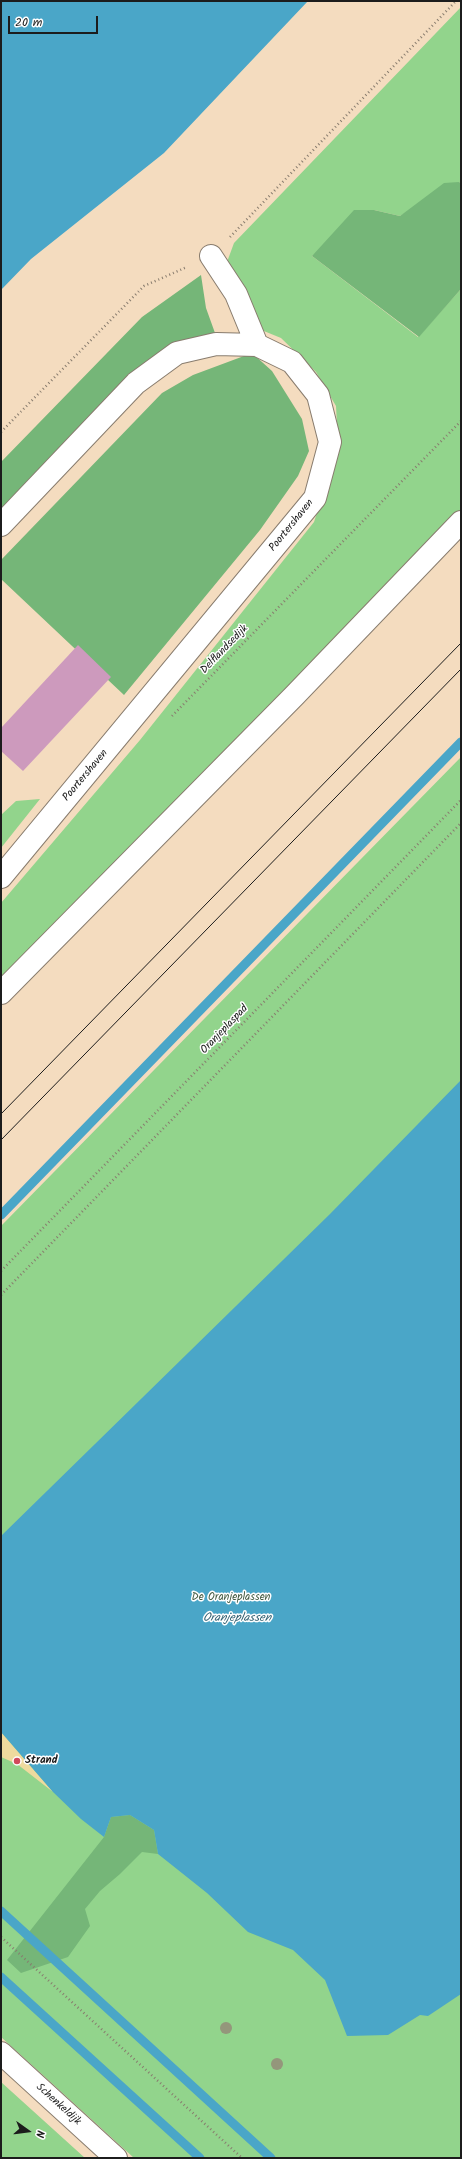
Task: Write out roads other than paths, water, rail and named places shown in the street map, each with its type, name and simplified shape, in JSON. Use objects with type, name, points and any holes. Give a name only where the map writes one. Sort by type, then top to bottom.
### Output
[{"type":"street","points":[[211,256],[236,294],[258,345]]},
{"type":"street","name":"Poortershaven","points":[[1,525],[136,384],[177,353],[216,344],[258,345],[292,362],[318,395],[330,442],[315,498],[1,877]]},
{"type":"street","points":[[1,993],[295,695],[461,522]]},
{"type":"street","name":"Schenkeldijk","points":[[1,2053],[116,2158]]},
{"type":"water","points":[[1,1],[308,1],[164,153],[31,259],[1,290]]},
{"type":"water","name":"Oranjeplassen","points":[[461,1080],[461,1994],[428,2016],[420,2015],[388,2035],[347,2036],[325,1980],[293,1950],[248,1932],[207,1893],[158,1854],[154,1830],[130,1815],[111,1817],[104,1837],[81,1819],[53,1792],[1,1732],[1,1536],[330,1214]]},
{"type":"waterway","points":[[1,1215],[461,742]]},
{"type":"waterway","points":[[1,1911],[271,2158]]},
{"type":"waterway","points":[[1,1977],[200,2158]]},
{"type":"tram line","points":[[1,1114],[461,643]]},
{"type":"tram line","points":[[1,1140],[461,669]]},
{"type":"place","name":"Strand","points":[[17,1761]]},
{"type":"park label","name":"De Oranjeplassen","points":[[231,1598]]}]
